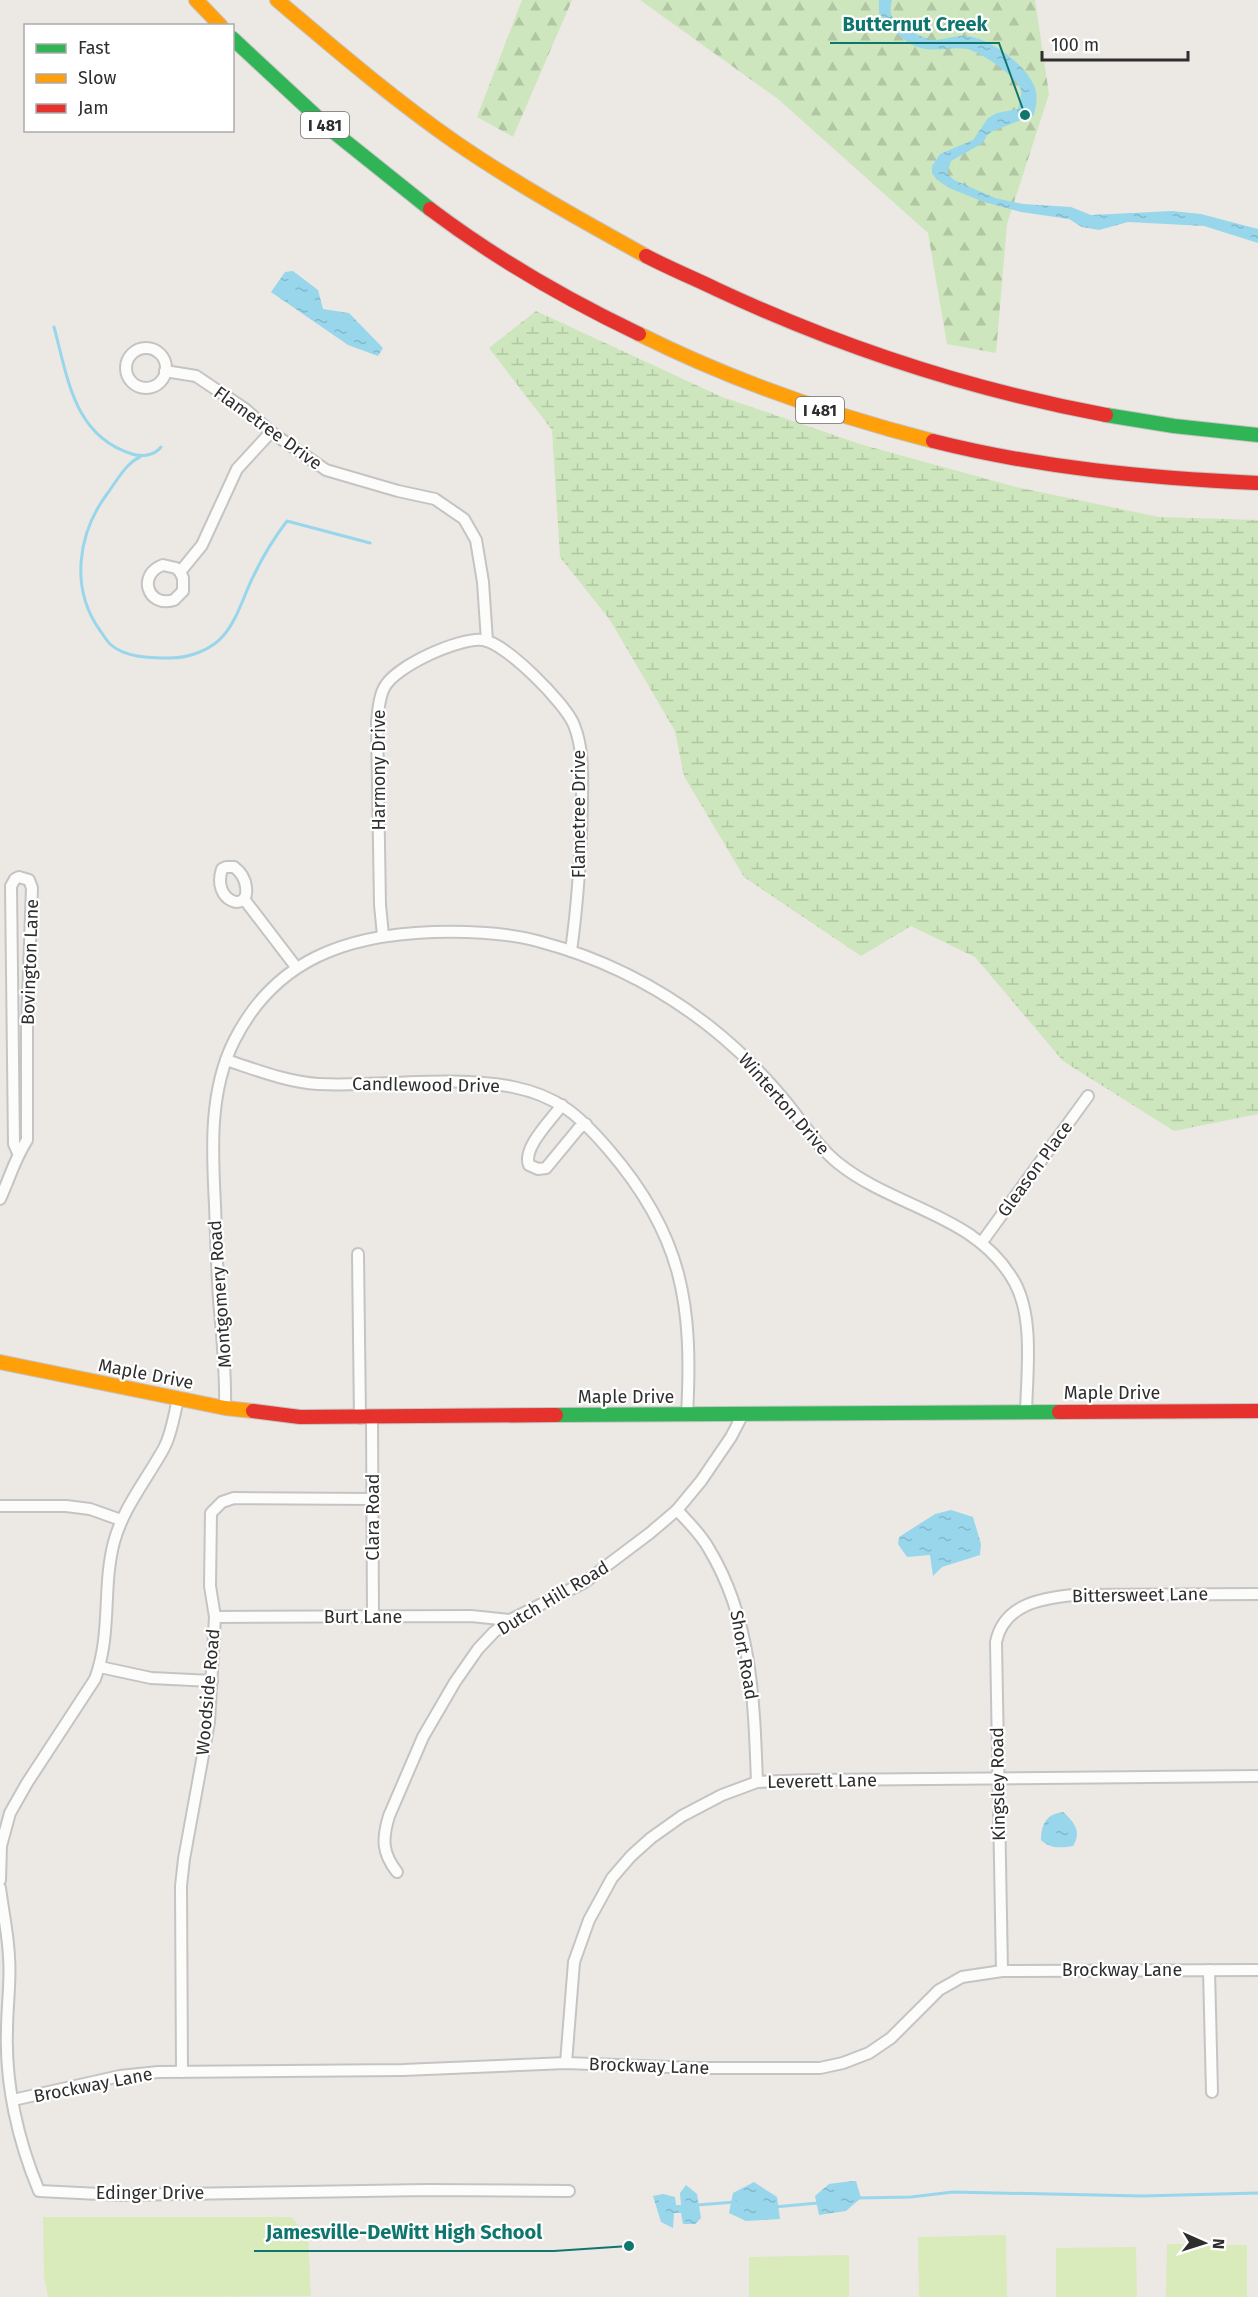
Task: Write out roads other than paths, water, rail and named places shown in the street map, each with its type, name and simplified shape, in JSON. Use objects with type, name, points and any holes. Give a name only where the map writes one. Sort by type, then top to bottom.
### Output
[{"type":"main road","points":[[196,0],[219,24]]},
{"type":"main road","points":[[277,0],[367,78],[485,162],[606,235],[730,296],[828,336],[916,368],[1006,392],[1089,412],[1195,429],[1258,435]]},
{"type":"main road","name":"I 481","points":[[234,40],[273,79],[351,149],[424,206],[550,288],[678,355],[809,406],[894,433],[975,452],[1037,464],[1132,477],[1258,483]]},
{"type":"main road","name":"Maple Drive","points":[[0,1362],[225,1408],[300,1417],[1258,1411]]},
{"type":"street","name":"Flametree Drive","points":[[165,371],[196,376],[245,409],[270,432],[326,470],[435,499],[464,519],[476,540],[483,582],[487,641],[496,644],[560,702],[574,724],[581,745],[581,854],[579,894],[571,951]]},
{"type":"street","points":[[180,572],[202,544],[237,469],[270,432]]},
{"type":"street","name":"Harmony Drive","points":[[383,935],[380,905],[377,723],[380,701],[385,687],[394,675],[411,663],[468,640],[487,641]]},
{"type":"street","name":"Bovington Lane","points":[[0,1199],[14,1170],[18,1153],[27,1140],[32,888],[29,880],[20,878],[15,879],[11,886],[14,1144],[18,1153]]},
{"type":"street","points":[[244,899],[296,967]]},
{"type":"street","name":"Winterton Drive","points":[[214,1179],[214,1123],[217,1091],[226,1060],[235,1039],[256,1007],[284,976],[296,967],[337,947],[383,935],[456,931],[504,934],[538,941],[571,951],[631,975],[670,998],[708,1025],[748,1059],[836,1162],[857,1177],[960,1227],[997,1256],[1020,1294],[1026,1318],[1026,1412]]},
{"type":"street","name":"Candlewood Drive","points":[[226,1060],[294,1081],[320,1084],[423,1082],[500,1085],[539,1094],[562,1105],[586,1124],[621,1165],[651,1208],[671,1247],[681,1283],[687,1318],[687,1415]]},
{"type":"street","points":[[14,1064],[27,1064]]},
{"type":"street","name":"Gleason Place","points":[[982,1242],[1088,1096]]},
{"type":"street","points":[[562,1105],[531,1146],[527,1157],[529,1165],[538,1169],[546,1168],[579,1128],[586,1124]]},
{"type":"street","name":"Montgomery Road","points":[[214,1179],[219,1301],[226,1367],[225,1408]]},
{"type":"street","name":"Clara Road","points":[[358,1254],[372,1499],[373,1617]]},
{"type":"street","points":[[0,1880],[1,1846],[10,1813],[95,1679],[100,1667],[106,1637],[110,1560],[122,1520],[165,1446],[178,1399]]},
{"type":"street","name":"Dutch Hill Road","points":[[397,1872],[387,1859],[385,1828],[402,1782],[423,1737],[455,1682],[478,1649],[494,1632],[510,1620],[585,1582],[677,1510],[701,1481],[731,1437],[743,1414]]},
{"type":"street","name":"Woodside Road","points":[[182,2072],[181,1886],[209,1722],[214,1617],[210,1586],[211,1513],[222,1502],[234,1498],[372,1499]]},
{"type":"street","points":[[0,1506],[66,1506],[90,1509],[122,1520]]},
{"type":"street","name":"Short Road","points":[[677,1510],[709,1547],[736,1606],[745,1639],[753,1694],[757,1782]]},
{"type":"street","name":"Bittersweet Lane","points":[[1023,1606],[1044,1598],[1074,1595],[1258,1594]]},
{"type":"street","name":"Kingsley Road","points":[[1002,1971],[996,1642],[1001,1626],[1023,1606]]},
{"type":"street","name":"Burt Lane","points":[[214,1617],[471,1616],[510,1620]]},
{"type":"street","points":[[100,1667],[152,1678],[212,1682]]},
{"type":"street","name":"Leverett Lane","points":[[566,2064],[574,1962],[589,1920],[612,1878],[651,1838],[682,1816],[722,1795],[757,1782],[1258,1776]]},
{"type":"street","name":"Edinger Drive","points":[[0,1888],[8,2068],[23,2146],[39,2191],[120,2195],[426,2190],[569,2191]]},
{"type":"street","points":[[1209,1970],[1212,2092]]},
{"type":"street","name":"Brockway Lane","points":[[13,2100],[120,2076],[182,2072],[392,2070],[566,2064],[695,2068],[820,2068],[843,2063],[869,2053],[891,2038],[939,1990],[962,1977],[1002,1971],[1258,1970]]},
{"type":"water","points":[[879,0],[892,0],[891,14],[897,23],[923,37],[934,40],[966,36],[996,47],[1024,70],[1035,88],[1037,98],[1034,115],[993,131],[987,135],[983,143],[951,161],[947,173],[954,180],[995,198],[1023,204],[1071,207],[1091,215],[1172,211],[1201,214],[1258,229],[1258,243],[1204,226],[1128,222],[1099,230],[1082,227],[1069,219],[1021,212],[984,202],[949,188],[936,179],[932,173],[932,166],[940,154],[973,140],[988,118],[997,113],[1018,109],[1021,90],[1006,72],[989,59],[973,51],[960,48],[924,49],[906,41],[879,13]]},
{"type":"water","points":[[293,271],[318,290],[323,309],[349,313],[383,348],[378,356],[348,345],[271,292],[285,272]]},
{"type":"water","points":[[951,1510],[973,1517],[981,1544],[980,1555],[942,1567],[933,1576],[930,1555],[907,1557],[898,1544],[899,1537],[935,1514]]},
{"type":"water","points":[[1063,1812],[1077,1831],[1076,1841],[1073,1846],[1048,1845],[1041,1840],[1043,1825],[1052,1815]]},
{"type":"water","points":[[856,2181],[861,2198],[846,2211],[819,2215],[815,2196],[829,2184]]},
{"type":"water","points":[[754,2182],[777,2197],[780,2219],[746,2221],[729,2213],[733,2193]]},
{"type":"water","points":[[686,2185],[697,2194],[701,2218],[695,2224],[683,2224],[681,2213],[674,2213],[673,2228],[661,2222],[653,2196],[663,2194],[675,2197],[676,2205],[681,2205],[680,2193]]},
{"type":"waterway","points":[[54,327],[76,403],[97,434],[113,446],[136,455],[151,454],[161,447]]},
{"type":"waterway","points":[[140,457],[126,468],[97,509],[89,526],[81,560],[84,596],[90,613],[109,642],[116,649],[131,655],[177,658],[192,655],[218,641],[233,622],[261,561],[287,521],[370,543]]},
{"type":"waterway","points":[[858,2198],[911,2197],[953,2192],[1142,2196],[1258,2193]]},
{"type":"waterway","points":[[697,2205],[735,2202]]},
{"type":"waterway","points":[[774,2207],[818,2203]]},
{"type":"place","name":"Butternut Creek","points":[[1025,115]]},
{"type":"place","name":"Jamesville-DeWitt High School","points":[[629,2246]]}]
